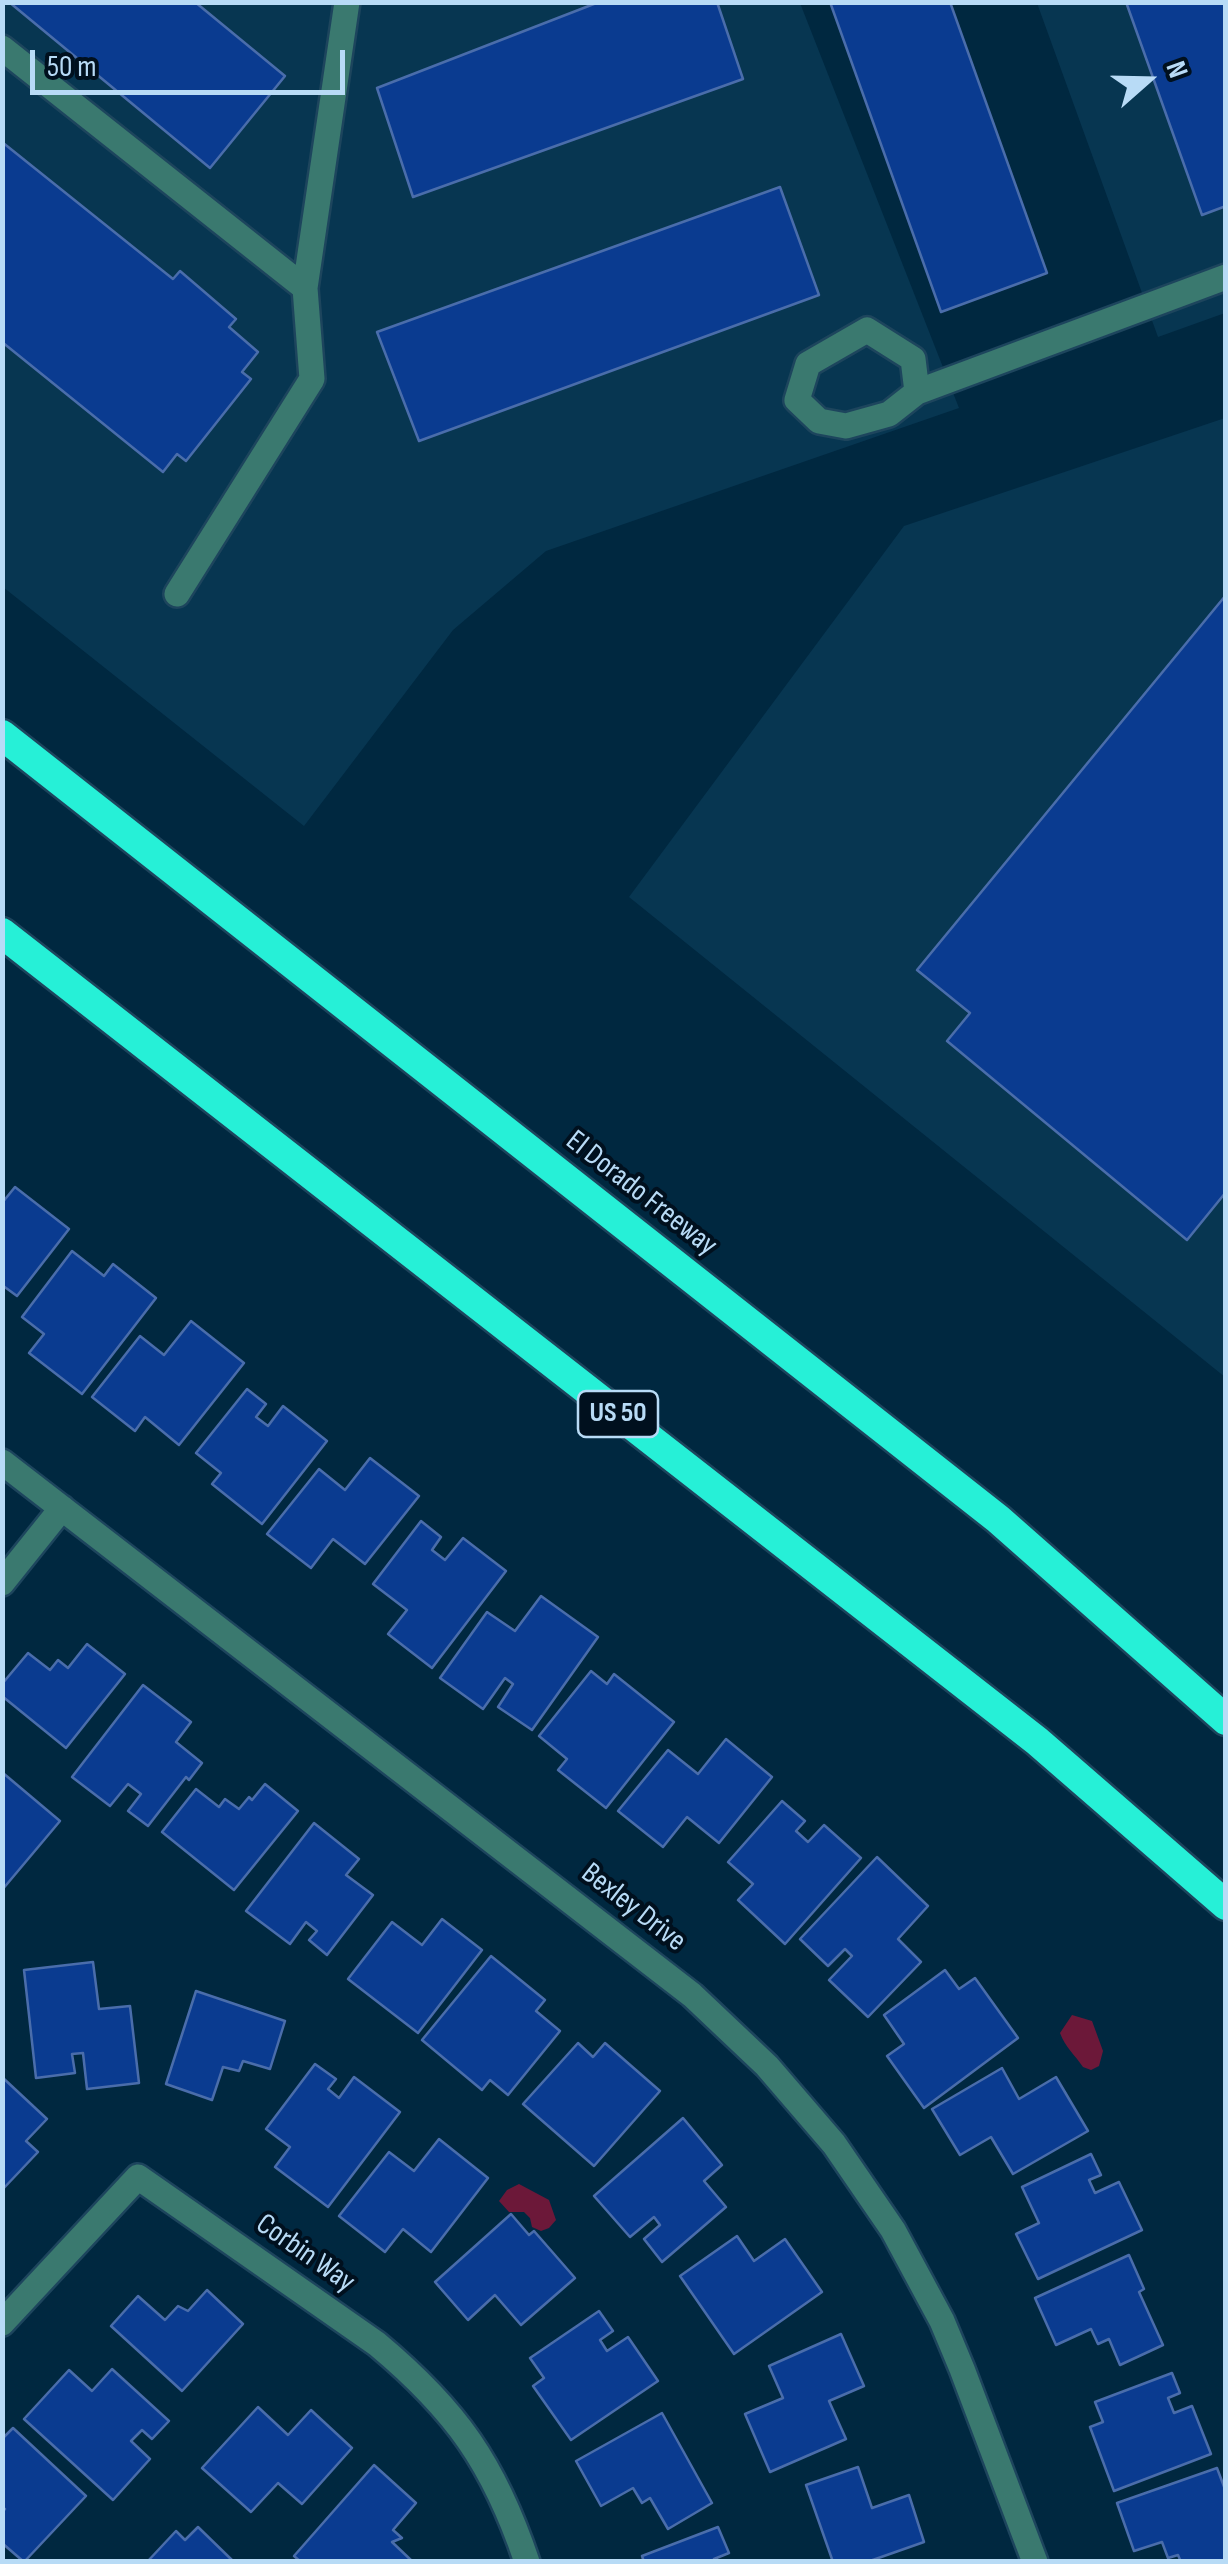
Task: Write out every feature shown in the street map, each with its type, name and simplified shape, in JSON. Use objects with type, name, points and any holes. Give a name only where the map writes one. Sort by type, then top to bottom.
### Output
[{"type":"highway","name":"El Dorado Freeway","points":[[2,735],[998,1519],[1226,1720]]},
{"type":"highway","name":"US 50","points":[[2,933],[1038,1741],[1226,1905]]},
{"type":"street","points":[[177,594],[312,379],[306,288],[347,2]]},
{"type":"street","points":[[2,48],[306,288]]},
{"type":"street","points":[[916,392],[913,359],[868,330],[808,364],[797,400],[820,421],[846,426],[889,414],[916,392],[1226,277]]},
{"type":"street","name":"Bexley Drive","points":[[2,1462],[692,1994],[766,2066],[834,2144],[893,2230],[942,2321],[1035,2562]]},
{"type":"street","points":[[2,1583],[62,1508]]},
{"type":"street","name":"Corbin Way","points":[[2,2322],[138,2177],[377,2344],[414,2375],[475,2448],[499,2490],[527,2562]]},
{"type":"shaded area","points":[[2,3],[800,3],[959,408],[546,551],[453,630],[304,826],[3,587]]},
{"type":"shaded area","points":[[1037,3],[1225,3],[1225,313],[1158,337]]},
{"type":"shaded area","points":[[1225,418],[1225,1377],[629,897],[904,526]]},
{"type":"shaded area","points":[[1072,2015],[1092,2021],[1103,2051],[1099,2066],[1091,2070],[1083,2067],[1060,2033]]},
{"type":"shaded area","points":[[519,2184],[549,2200],[556,2220],[549,2228],[541,2231],[532,2227],[524,2212],[509,2212],[499,2201],[507,2190]]},
{"type":"building","points":[[9,2],[195,2],[285,76],[210,168]]},
{"type":"building","points":[[599,2],[717,2],[743,79],[413,197],[377,88]]},
{"type":"building","points":[[830,2],[950,2],[1047,273],[941,312]]},
{"type":"building","points":[[1126,2],[1226,2],[1226,206],[1202,215]]},
{"type":"building","points":[[2,142],[173,279],[180,271],[236,319],[229,327],[258,352],[242,372],[251,379],[186,461],[177,454],[163,472],[2,342]]},
{"type":"building","points":[[780,187],[819,295],[419,441],[377,332]]},
{"type":"building","points":[[1226,595],[1226,1192],[1187,1240],[947,1041],[970,1013],[917,970]]},
{"type":"building","points":[[15,1187],[69,1229],[17,1296],[2,1285],[2,1203]]},
{"type":"building","points":[[72,1251],[104,1276],[113,1264],[156,1298],[82,1394],[29,1353],[44,1334],[22,1317]]},
{"type":"building","points":[[191,1321],[244,1363],[179,1445],[145,1417],[135,1431],[92,1397],[140,1336],[164,1355]]},
{"type":"building","points":[[247,1389],[266,1404],[256,1417],[268,1426],[283,1406],[327,1441],[262,1524],[212,1484],[221,1473],[196,1453]]},
{"type":"building","points":[[370,1458],[419,1496],[365,1564],[333,1539],[311,1568],[267,1534],[319,1469],[345,1490]]},
{"type":"building","points":[[421,1521],[441,1537],[432,1550],[445,1560],[463,1538],[506,1571],[432,1668],[388,1634],[407,1610],[373,1584]]},
{"type":"building","points":[[541,1596],[598,1637],[532,1730],[498,1707],[513,1684],[505,1678],[483,1709],[440,1678],[487,1612],[515,1631]]},
{"type":"building","points":[[87,1644],[125,1674],[66,1748],[2,1696],[2,1684],[28,1653],[50,1670],[58,1660],[68,1668]]},
{"type":"building","points":[[591,1671],[607,1684],[614,1674],[674,1722],[606,1808],[558,1770],[567,1759],[539,1736]]},
{"type":"building","points":[[143,1685],[191,1722],[176,1742],[202,1763],[189,1780],[186,1777],[148,1826],[128,1811],[141,1794],[128,1784],[110,1806],[72,1777]]},
{"type":"building","points":[[726,1739],[772,1777],[719,1843],[687,1817],[663,1847],[618,1811],[668,1750],[698,1774]]},
{"type":"building","points":[[2,1774],[60,1821],[2,1890]]},
{"type":"building","points":[[265,1784],[298,1811],[234,1890],[162,1832],[196,1789],[219,1807],[225,1799],[239,1809]]},
{"type":"building","points":[[782,1801],[805,1821],[796,1831],[808,1842],[824,1825],[861,1858],[785,1944],[738,1900],[753,1884],[728,1862]]},
{"type":"building","points":[[314,1823],[359,1859],[346,1875],[373,1895],[327,1955],[309,1940],[317,1931],[306,1922],[290,1944],[246,1911]]},
{"type":"building","points":[[877,1857],[928,1906],[898,1939],[921,1962],[868,2017],[829,1980],[852,1956],[845,1949],[828,1966],[800,1939]]},
{"type":"building","points":[[442,1919],[482,1950],[418,2033],[348,1979],[392,1922],[422,1945]]},
{"type":"building","points":[[491,1956],[545,2000],[536,2011],[560,2031],[508,2095],[490,2080],[482,2090],[422,2040]]},
{"type":"building","points":[[93,1962],[99,2009],[130,2006],[139,2083],[87,2089],[83,2053],[72,2054],[75,2073],[36,2078],[24,1970]]},
{"type":"building","points":[[945,1970],[959,1989],[975,1978],[1018,2038],[924,2108],[887,2056],[904,2044],[884,2015]]},
{"type":"building","points":[[196,1991],[285,2021],[270,2069],[243,2061],[239,2071],[223,2067],[212,2100],[166,2084]]},
{"type":"building","points":[[578,2043],[593,2057],[605,2043],[660,2091],[594,2166],[523,2104]]},
{"type":"building","points":[[315,2064],[336,2079],[328,2089],[339,2098],[354,2077],[400,2112],[328,2207],[275,2167],[290,2147],[266,2129]]},
{"type":"building","points":[[1002,2068],[1019,2099],[1056,2077],[1088,2131],[1013,2174],[991,2137],[960,2155],[932,2109]]},
{"type":"building","points":[[2,2077],[47,2119],[26,2141],[38,2152],[2,2190]]},
{"type":"building","points":[[683,2118],[722,2165],[704,2181],[726,2207],[662,2262],[644,2239],[660,2225],[654,2217],[630,2237],[594,2196]]},
{"type":"building","points":[[439,2139],[488,2178],[431,2252],[403,2229],[385,2252],[339,2216],[389,2152],[414,2171]]},
{"type":"building","points":[[1091,2154],[1101,2175],[1089,2180],[1095,2193],[1119,2182],[1142,2230],[1038,2279],[1016,2234],[1039,2223],[1022,2187]]},
{"type":"building","points":[[511,2214],[529,2235],[534,2231],[575,2278],[521,2325],[495,2295],[468,2320],[435,2282]]},
{"type":"building","points":[[737,2236],[754,2261],[785,2239],[822,2292],[734,2354],[680,2276]]},
{"type":"building","points":[[1129,2255],[1144,2289],[1139,2292],[1163,2345],[1120,2365],[1109,2339],[1098,2344],[1091,2329],[1056,2345],[1035,2298]]},
{"type":"building","points":[[207,2290],[243,2324],[182,2391],[111,2326],[138,2296],[165,2320],[178,2306],[188,2311]]},
{"type":"building","points":[[599,2311],[613,2331],[600,2340],[607,2351],[628,2337],[658,2381],[571,2440],[533,2386],[544,2378],[530,2358]]},
{"type":"building","points":[[841,2334],[864,2386],[829,2401],[846,2439],[770,2472],[745,2414],[783,2398],[769,2366]]},
{"type":"building","points":[[112,2369],[169,2421],[152,2439],[142,2430],[131,2441],[150,2459],[113,2500],[24,2419],[69,2370],[92,2391]]},
{"type":"building","points":[[1172,2373],[1180,2393],[1168,2398],[1174,2413],[1192,2406],[1211,2454],[1114,2491],[1090,2427],[1103,2422],[1095,2402]]},
{"type":"building","points":[[258,2407],[288,2435],[311,2410],[352,2448],[302,2504],[278,2483],[251,2512],[202,2468]]},
{"type":"building","points":[[662,2413],[712,2503],[668,2529],[650,2498],[642,2503],[633,2488],[601,2506],[576,2461]]},
{"type":"building","points":[[13,2428],[86,2496],[24,2562],[2,2543],[2,2439]]},
{"type":"building","points":[[374,2465],[416,2503],[393,2530],[402,2538],[392,2542],[413,2562],[301,2562],[294,2556]]},
{"type":"building","points":[[858,2467],[872,2508],[909,2495],[924,2542],[867,2562],[833,2562],[806,2485]]},
{"type":"building","points":[[1217,2468],[1226,2492],[1226,2562],[1181,2562],[1178,2555],[1168,2558],[1162,2542],[1134,2551],[1117,2503]]},
{"type":"building","points":[[198,2527],[234,2562],[147,2562],[176,2531],[185,2540]]},
{"type":"building","points":[[718,2527],[729,2553],[714,2559],[715,2562],[644,2562],[642,2556]]}]
